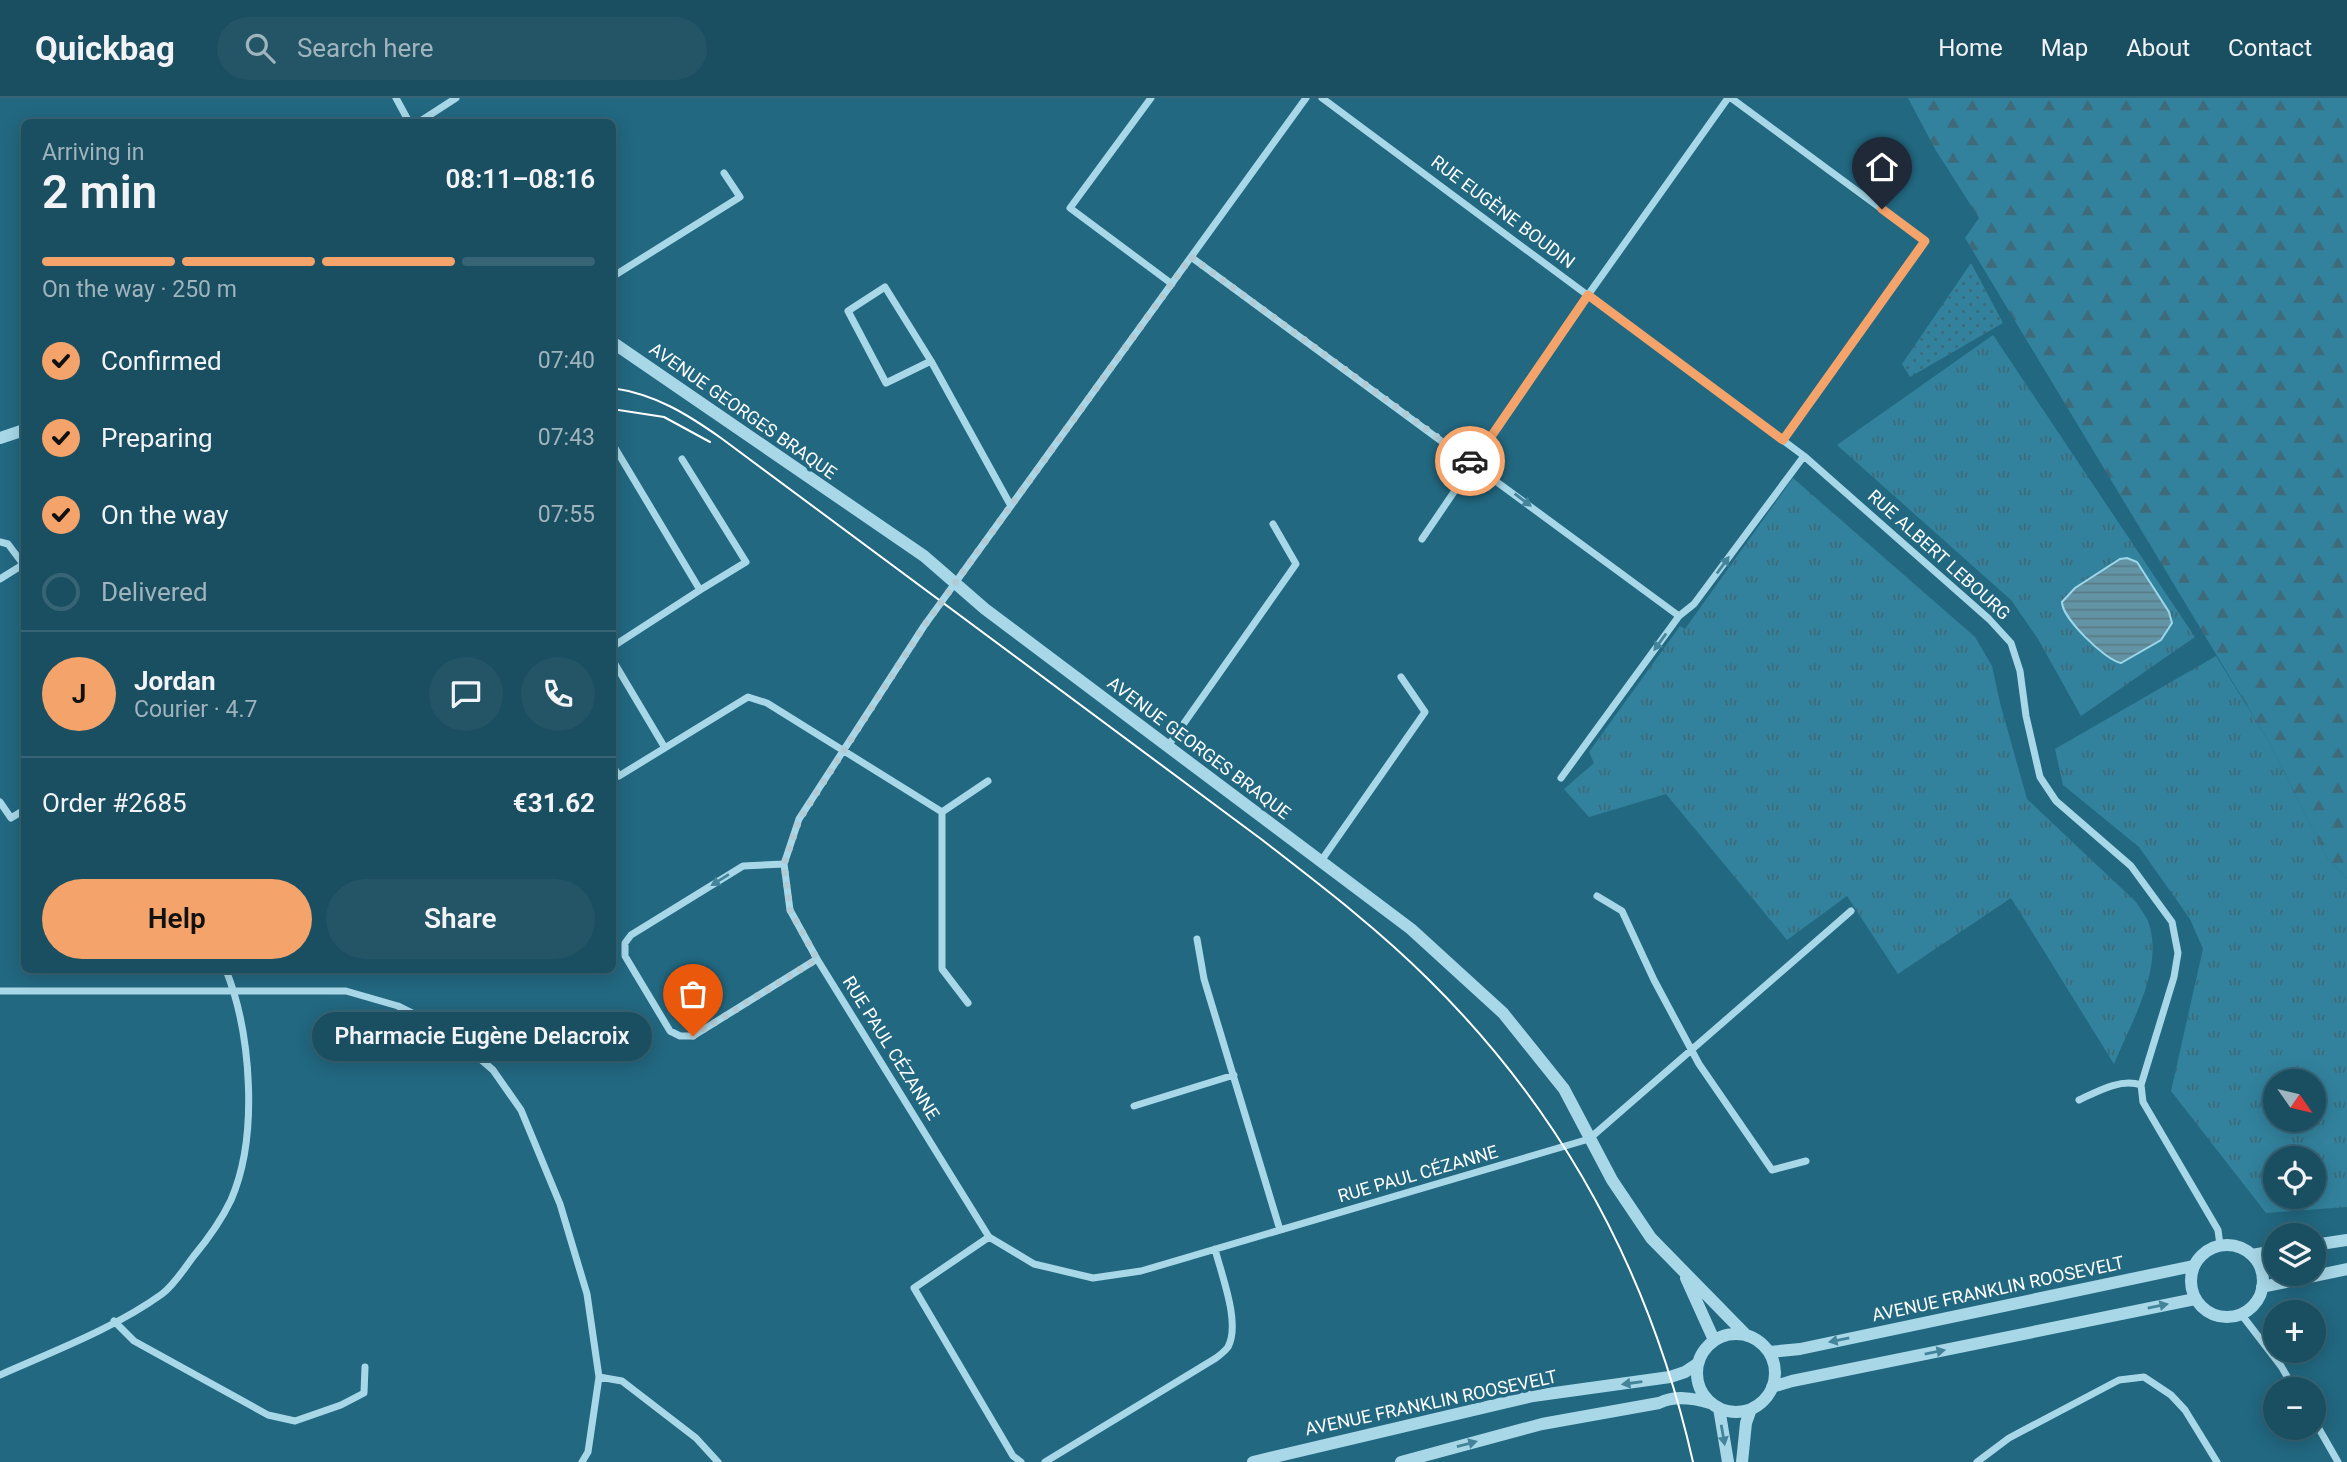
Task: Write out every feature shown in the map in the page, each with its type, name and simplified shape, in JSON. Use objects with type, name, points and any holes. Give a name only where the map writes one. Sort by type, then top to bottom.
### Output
[{"type":"street","points":[[396,98],[408,119]]},
{"type":"street","points":[[424,119],[456,98]]},
{"type":"street","points":[[1151,98],[1070,208],[1172,284]]},
{"type":"street","name":"RUE PAUL CÉZANNE","points":[[1306,98],[924,626],[799,820],[784,864],[790,910],[817,959],[989,1237],[1034,1265],[1093,1278],[1141,1271],[1589,1139]]},
{"type":"street","name":"RUE EUGÈNE BOUDIN","points":[[1322,98],[1804,456]]},
{"type":"street","points":[[1422,540],[1588,295],[1729,98],[1925,241],[1783,440]]},
{"type":"street","points":[[616,274],[740,197],[724,173]]},
{"type":"street","points":[[1191,257],[1679,616]]},
{"type":"street","points":[[931,361],[886,383],[848,311],[886,288],[931,361],[1011,506]]},
{"type":"street","name":"AVENUE GEORGES BRAQUE","points":[[616,345],[924,556],[985,609],[1411,929],[1503,1013],[1564,1089],[1612,1180],[1651,1238],[1746,1335]]},
{"type":"street","points":[[0,438],[21,431]]},
{"type":"street","points":[[616,450],[700,590]]},
{"type":"street","points":[[1562,778],[1679,616],[1694,604],[1804,456]]},
{"type":"street","name":"RUE ALBERT LEBOURG","points":[[1804,456],[1989,619],[2011,643],[2020,671],[2025,716],[2040,777],[2056,801],[2131,866],[2172,922],[2178,953],[2174,977],[2141,1085]]},
{"type":"street","points":[[616,644],[746,562],[682,459]]},
{"type":"street","points":[[1168,746],[1296,564],[1273,524]]},
{"type":"street","points":[[0,542],[8,544],[21,560]]},
{"type":"street","points":[[0,579],[21,566]]},
{"type":"street","points":[[616,666],[665,748]]},
{"type":"street","points":[[1321,861],[1425,712],[1401,677]]},
{"type":"street","points":[[616,770],[620,776],[748,697],[767,703],[942,812]]},
{"type":"street","points":[[942,812],[988,780]]},
{"type":"street","points":[[0,802],[11,818],[21,812]]},
{"type":"street","points":[[942,812],[942,969],[968,1003]]},
{"type":"street","points":[[784,864],[743,866],[631,935],[625,943],[625,956],[670,1031],[680,1036],[693,1036],[817,959]]},
{"type":"street","points":[[1597,896],[1622,911],[1654,980],[1692,1050],[1772,1170],[1806,1161]]},
{"type":"street","points":[[1589,1139],[1851,911]]},
{"type":"street","points":[[1197,939],[1204,979],[1280,1230]]},
{"type":"street","points":[[0,1374],[89,1336],[164,1293],[218,1226],[233,1196],[244,1149],[250,1087],[234,991],[227,973]]},
{"type":"street","points":[[0,991],[346,991],[398,1006],[449,1031],[493,1070],[521,1110],[560,1204],[587,1294],[599,1377],[588,1452],[582,1462]]},
{"type":"street","points":[[1135,1106],[1234,1075]]},
{"type":"street","points":[[2079,1100],[2103,1088],[2132,1081],[2141,1085],[2143,1102],[2218,1230],[2220,1245]]},
{"type":"street","points":[[989,1237],[914,1288],[1013,1456],[1021,1462]]},
{"type":"street","points":[[2326,1243],[2347,1240]]},
{"type":"street","points":[[2220,1245],[2243,1248],[2252,1255],[2259,1264],[2262,1287],[2251,1307],[2241,1314],[2228,1317],[2215,1315],[2204,1309],[2195,1299],[2190,1283],[2193,1266],[2204,1252],[2220,1245]]},
{"type":"street","points":[[1045,1462],[1227,1349],[1232,1336],[1232,1316],[1215,1249]]},
{"type":"street","points":[[2252,1255],[2263,1253]]},
{"type":"street","name":"AVENUE GEORGES BRAQUE","points":[[1680,1265],[1714,1340]]},
{"type":"street","name":"AVENUE FRANKLIN ROOSEVELT","points":[[1769,1352],[1787,1351],[2193,1266]]},
{"type":"street","points":[[2262,1287],[2347,1269]]},
{"type":"street","points":[[1772,1387],[2195,1299]]},
{"type":"street","points":[[2241,1314],[2287,1377]]},
{"type":"street","points":[[114,1321],[134,1341],[198,1377],[268,1415],[295,1421],[341,1405],[364,1393],[365,1367]]},
{"type":"street","points":[[1728,1462],[1715,1406],[1701,1392],[1697,1379],[1697,1364],[1714,1340],[1730,1334],[1756,1339],[1769,1352],[1775,1369],[1772,1387],[1767,1396],[1751,1409],[1746,1423],[1742,1462]]},
{"type":"street","name":"AVENUE FRANKLIN ROOSEVELT","points":[[1253,1462],[1532,1396],[1670,1377],[1697,1364]]},
{"type":"street","points":[[599,1377],[622,1381],[696,1438],[718,1462]]},
{"type":"street","points":[[1977,1462],[2009,1438],[2119,1380],[2144,1377],[2171,1395],[2185,1410],[2217,1462]]},
{"type":"street","points":[[1401,1462],[1542,1424],[1658,1403],[1667,1398],[1697,1399],[1729,1412],[1751,1409]]},
{"type":"street","points":[[2325,1440],[2338,1462]]},
{"type":"green space","points":[[1908,98],[2347,98],[2347,878],[2328,859],[2269,742],[1965,238],[1979,218],[1935,149]]},
{"type":"green space","points":[[1971,263],[2003,323],[1910,377],[1902,364]]},
{"type":"green space","points":[[1993,335],[2195,637],[2081,716],[2038,639],[2011,600],[1837,445]]},
{"type":"green space","points":[[1793,478],[1975,637],[1992,666],[2027,799],[2136,902],[2147,919],[2152,939],[2149,976],[2137,1013],[2114,1064],[2011,898],[1898,974],[1847,896],[1787,940],[1666,794],[1589,817],[1564,789],[1594,763],[1589,752],[1680,626],[1685,629]]},
{"type":"green space","points":[[2216,656],[2269,742],[2328,859],[2347,878],[2347,1207],[2326,1209],[2326,1146],[2263,1146],[2263,1209],[2320,1209],[2266,1213],[2171,1091],[2203,949],[2190,919],[2139,847],[2063,785],[2055,749]]},
{"type":"shaded area","points":[[2127,558],[2137,562],[2169,612],[2172,623],[2161,640],[2121,663],[2105,654],[2076,628],[2062,602],[2075,588],[2120,559]]},
{"type":"tram line","points":[[616,389],[670,406],[721,438],[1261,839],[1409,960],[1477,1031],[1521,1085],[1561,1142],[1596,1201],[1627,1263],[1653,1327],[1675,1393],[1693,1462]]},
{"type":"tram line","points":[[616,410],[664,417],[710,442]]},
{"type":"way so far","points":[[693,1036],[817,959],[790,910],[784,864],[799,820],[924,626],[1191,257],[1470,461]]},
{"type":"place","name":"Pharmacie Eugène Delacroix","points":[[693,1036]]},
{"type":"route","points":[[1470,461],[1473,463],[1588,295],[1783,440],[1925,241],[1882,209]]}]
